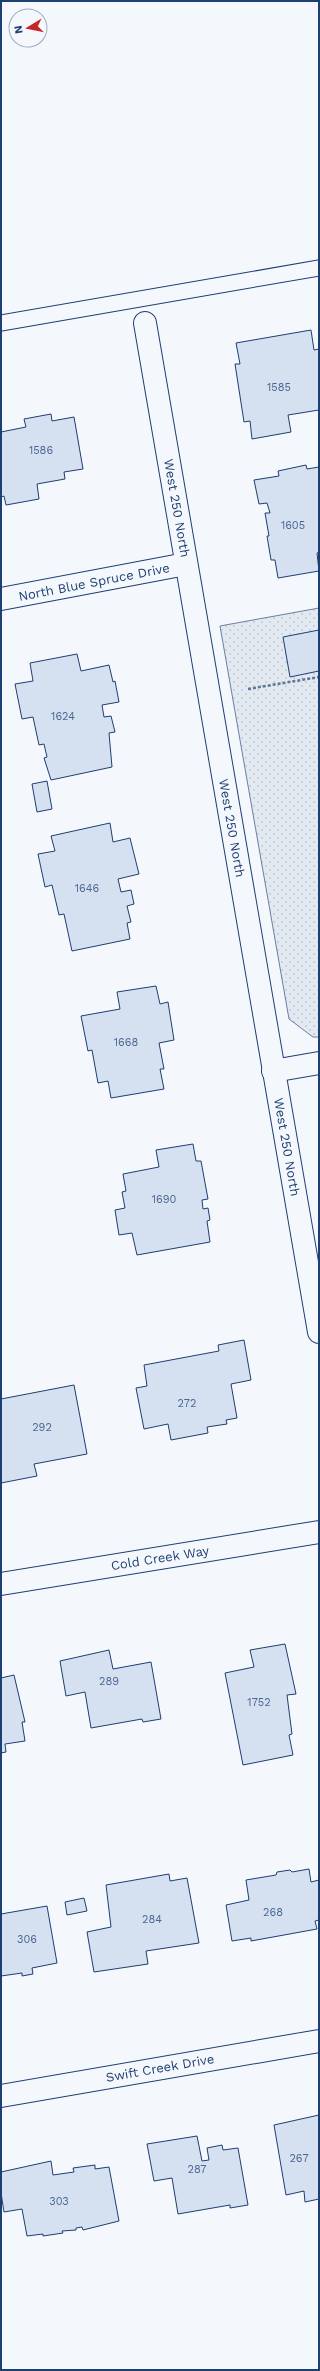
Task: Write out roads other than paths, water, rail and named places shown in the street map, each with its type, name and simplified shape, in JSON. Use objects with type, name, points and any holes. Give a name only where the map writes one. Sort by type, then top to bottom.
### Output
[{"type":"street","name":"West 250 North","points":[[145,323],[319,1332]]},
{"type":"street","name":"North Blue Spruce Drive","points":[[1,599],[186,564]]},
{"type":"street","points":[[273,1071],[319,1063]]},
{"type":"street","name":"Cold Creek Way","points":[[1,1584],[319,1532]]},
{"type":"street","name":"Swift Creek Drive","points":[[1,2096],[319,2041]]},
{"type":"lane","points":[[1,323],[319,268]]}]
